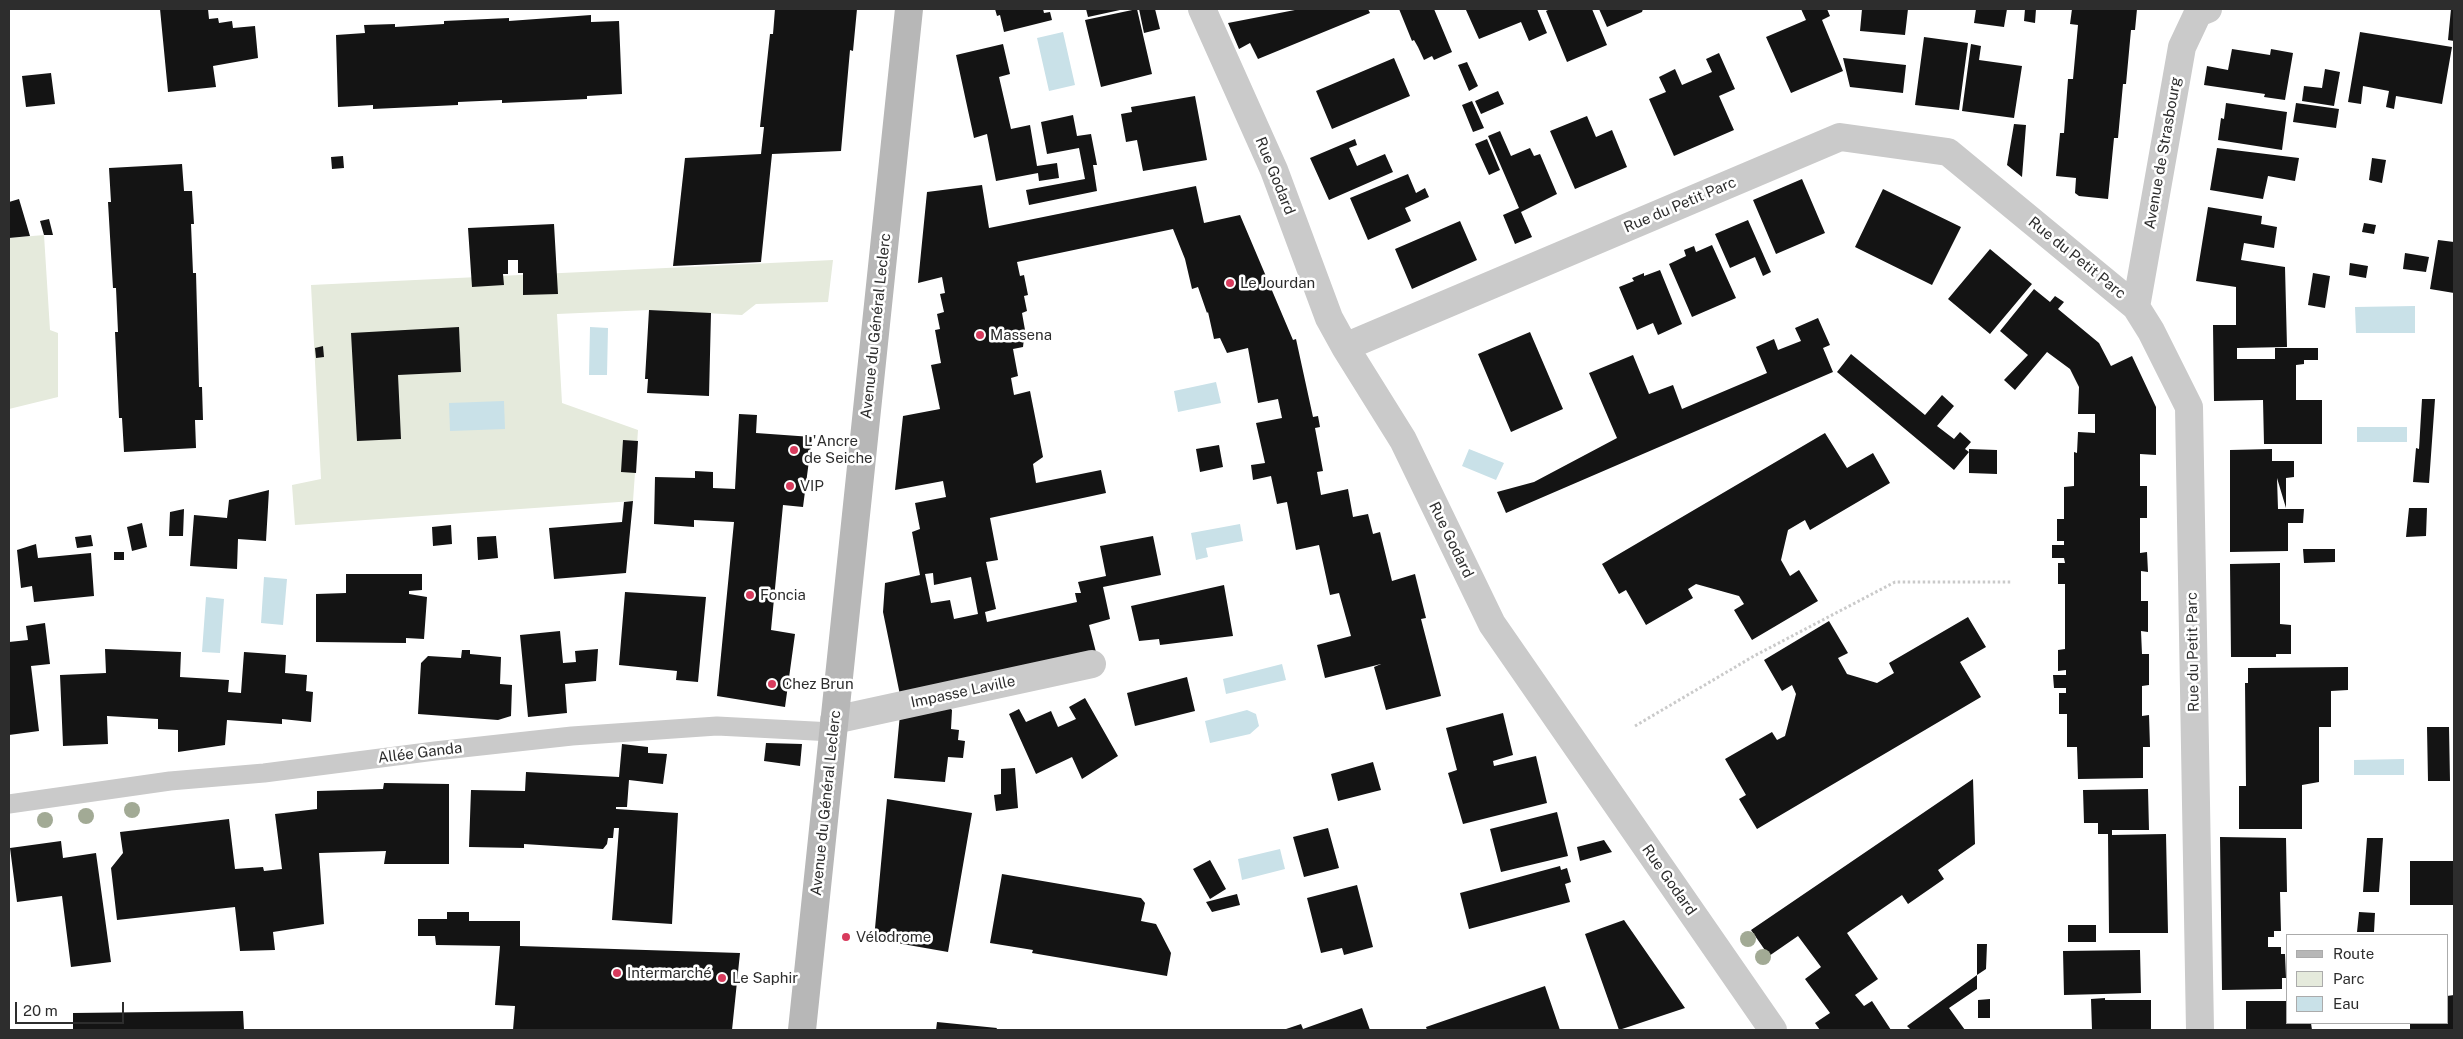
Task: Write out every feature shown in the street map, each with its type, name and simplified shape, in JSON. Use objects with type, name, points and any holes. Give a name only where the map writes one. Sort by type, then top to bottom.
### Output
[{"type":"main road","name":"Avenue du Général Leclerc","points":[[802,1030],[909,9]]},
{"type":"street","name":"Rue Godard","points":[[1202,9],[1274,170],[1329,318],[1403,440],[1492,624],[1773,1030]]},
{"type":"street","name":"Avenue de Strasbourg","points":[[2136,307],[2182,46],[2198,13],[2208,9]]},
{"type":"street","name":"Rue du Petit Parc","points":[[1345,347],[1840,137],[1948,152],[2136,307],[2152,331],[2189,407],[2200,1030]]},
{"type":"street","name":"Impasse Laville","points":[[834,726],[1092,664]]},
{"type":"lane","name":"Allée Ganda","points":[[9,804],[170,781],[264,773],[434,751],[572,736],[717,726],[834,726]]},
{"type":"path","points":[[1634,726],[1754,656],[1895,582],[2011,582]]},
{"type":"green space","points":[[44,235],[50,330],[58,333],[58,397],[9,409],[9,238]]},
{"type":"green space","points":[[833,260],[828,302],[756,304],[742,315],[649,310],[557,314],[562,403],[638,430],[633,501],[295,525],[292,485],[321,479],[311,285]]},
{"type":"water","points":[[1063,32],[1075,85],[1049,91],[1037,38]]},
{"type":"water","points":[[2415,306],[2415,333],[2356,333],[2355,307]]},
{"type":"water","points":[[590,327],[608,328],[607,375],[589,375]]},
{"type":"water","points":[[1216,382],[1221,403],[1178,412],[1174,391]]},
{"type":"water","points":[[504,401],[505,429],[450,431],[449,403]]},
{"type":"water","points":[[2357,427],[2407,427],[2407,442],[2357,442]]},
{"type":"water","points":[[1469,449],[1504,463],[1496,480],[1462,466]]},
{"type":"water","points":[[1240,524],[1243,541],[1206,548],[1208,557],[1196,560],[1191,533]]},
{"type":"water","points":[[264,577],[287,579],[283,625],[261,623]]},
{"type":"water","points":[[206,597],[224,599],[220,653],[202,652]]},
{"type":"water","points":[[1282,664],[1286,680],[1226,694],[1223,679]]},
{"type":"water","points":[[1247,710],[1256,714],[1259,726],[1250,734],[1210,743],[1205,721]]},
{"type":"water","points":[[2404,759],[2404,775],[2354,775],[2354,760]]},
{"type":"water","points":[[1280,849],[1285,869],[1242,880],[1238,859]]},
{"type":"building","points":[[160,9],[208,9],[209,19],[218,18],[219,23],[232,21],[233,28],[255,26],[258,58],[213,66],[216,87],[168,92]]},
{"type":"building","points":[[775,9],[857,9],[853,51],[850,50],[841,151],[772,154],[761,262],[673,266],[685,158],[761,154],[764,127],[760,127],[770,34],[773,34]]},
{"type":"building","points":[[995,9],[1043,9],[1044,13],[1050,12],[1052,20],[1004,32],[1000,15],[997,16]]},
{"type":"building","points":[[1086,9],[1120,9],[1120,10],[1088,17]]},
{"type":"building","points":[[1137,9],[1152,74],[1101,87],[1085,20]]},
{"type":"building","points":[[1139,9],[1155,9],[1160,29],[1144,33]]},
{"type":"building","points":[[1300,9],[1368,9],[1370,13],[1258,59],[1250,43],[1239,49],[1228,23]]},
{"type":"building","points":[[1399,9],[1434,9],[1452,52],[1434,60],[1432,56],[1424,60],[1414,40],[1412,41]]},
{"type":"building","points":[[1537,9],[1547,33],[1529,41],[1521,22],[1479,39],[1466,10]]},
{"type":"building","points":[[1550,9],[1592,9],[1607,45],[1567,62],[1546,11]]},
{"type":"building","points":[[1599,9],[1643,9],[1642,12],[1607,27]]},
{"type":"building","points":[[1801,9],[1827,9],[1830,16],[1822,20],[1843,71],[1791,93],[1766,37],[1806,20]]},
{"type":"building","points":[[1862,9],[1908,9],[1905,35],[1860,31]]},
{"type":"building","points":[[1976,9],[2007,9],[2004,27],[1974,23]]},
{"type":"building","points":[[2025,9],[2036,9],[2035,23],[2024,21]]},
{"type":"building","points":[[2072,9],[2137,9],[2135,30],[2131,30],[2126,84],[2123,84],[2118,138],[2114,138],[2108,199],[2079,196],[2075,193],[2076,178],[2056,176],[2060,133],[2064,133],[2068,79],[2073,79],[2078,25],[2070,24]]},
{"type":"building","points":[[2451,9],[2454,9],[2454,41],[2448,40]]},
{"type":"building","points":[[591,15],[591,22],[619,21],[622,94],[587,96],[587,99],[502,103],[502,100],[458,102],[458,105],[373,109],[373,105],[338,107],[336,35],[365,33],[364,25],[395,24],[395,27],[444,24],[444,21],[509,18],[509,21]]},
{"type":"building","points":[[2360,32],[2452,47],[2442,104],[2396,96],[2394,109],[2386,107],[2389,91],[2363,86],[2361,104],[2348,102]]},
{"type":"building","points":[[1924,37],[1968,43],[1959,110],[1915,105]]},
{"type":"building","points":[[1003,44],[1010,74],[999,77],[1011,129],[1030,125],[1037,166],[1057,163],[1059,178],[1039,181],[1038,173],[996,181],[987,134],[974,138],[956,55]]},
{"type":"building","points":[[1971,44],[1981,46],[1979,60],[2022,66],[2014,118],[1962,111]]},
{"type":"building","points":[[2232,49],[2270,55],[2271,49],[2293,53],[2285,100],[2264,97],[2265,94],[2204,85],[2207,66],[2228,70]]},
{"type":"building","points":[[1719,53],[1735,89],[1719,96],[1734,130],[1674,156],[1649,99],[1666,92],[1659,77],[1675,69],[1682,85],[1712,72],[1706,59]]},
{"type":"building","points":[[1394,58],[1410,96],[1332,129],[1316,91]]},
{"type":"building","points":[[1843,58],[1906,65],[1903,93],[1850,87]]},
{"type":"building","points":[[1467,62],[1478,86],[1469,91],[1458,65]]},
{"type":"building","points":[[2325,69],[2340,72],[2334,106],[2302,101],[2304,86],[2322,88]]},
{"type":"building","points":[[51,73],[55,104],[26,107],[22,76]]},
{"type":"building","points":[[1498,91],[1504,104],[1481,114],[1475,101]]},
{"type":"building","points":[[1195,96],[1207,160],[1143,171],[1137,140],[1126,142],[1121,114],[1132,112],[1131,107]]},
{"type":"building","points":[[1472,101],[1484,128],[1473,132],[1462,105]]},
{"type":"building","points":[[2226,103],[2287,112],[2282,150],[2218,140],[2221,118],[2224,119]]},
{"type":"building","points":[[2296,103],[2339,109],[2336,128],[2293,122]]},
{"type":"building","points":[[1073,115],[1077,136],[1091,134],[1097,165],[1093,165],[1097,191],[1029,205],[1026,190],[1085,179],[1079,148],[1047,154],[1041,122]]},
{"type":"building","points":[[1587,116],[1596,137],[1612,130],[1627,167],[1575,189],[1550,131]]},
{"type":"building","points":[[2014,124],[2026,125],[2022,177],[2007,165]]},
{"type":"building","points":[[1500,131],[1511,156],[1530,148],[1534,156],[1540,154],[1557,194],[1521,212],[1532,237],[1515,244],[1503,215],[1519,208],[1488,136]]},
{"type":"building","points":[[1355,139],[1357,145],[1349,148],[1357,166],[1385,154],[1393,172],[1329,200],[1310,158]]},
{"type":"building","points":[[1487,139],[1500,170],[1489,175],[1475,144]]},
{"type":"building","points":[[2217,148],[2299,158],[2295,181],[2268,176],[2263,199],[2210,190]]},
{"type":"building","points":[[343,156],[344,168],[332,169],[331,157]]},
{"type":"building","points":[[2372,158],[2386,160],[2382,183],[2369,180]]},
{"type":"building","points":[[182,164],[184,191],[192,191],[194,224],[191,224],[193,273],[196,273],[199,387],[202,387],[203,420],[195,420],[196,448],[124,452],[122,418],[119,418],[115,332],[118,332],[116,288],[113,288],[108,202],[111,202],[109,168]]},
{"type":"building","points":[[1408,174],[1416,193],[1425,188],[1429,197],[1405,208],[1411,221],[1368,240],[1350,198]]},
{"type":"building","points":[[1802,179],[1825,233],[1776,254],[1753,200]]},
{"type":"building","points":[[982,185],[989,228],[1196,186],[1204,223],[1240,215],[1293,340],[1296,339],[1313,417],[1318,416],[1320,427],[1315,428],[1323,471],[1317,472],[1321,495],[1348,489],[1353,517],[1368,514],[1373,534],[1380,532],[1392,581],[1415,574],[1426,618],[1421,619],[1441,696],[1386,710],[1374,667],[1381,664],[1325,678],[1317,645],[1351,636],[1339,593],[1330,595],[1319,545],[1296,550],[1287,502],[1277,504],[1271,476],[1253,480],[1251,465],[1265,463],[1256,423],[1282,418],[1278,399],[1258,403],[1248,348],[1227,353],[1220,338],[1214,339],[1208,312],[1198,287],[1192,289],[1185,259],[1173,229],[1017,262],[1020,276],[1024,275],[1028,295],[1024,296],[1027,311],[1022,313],[1025,330],[1023,347],[1013,349],[1018,376],[1011,378],[1014,395],[1030,391],[1043,457],[1033,464],[1036,483],[1101,470],[1106,493],[990,518],[998,560],[986,562],[996,609],[985,612],[987,622],[1077,602],[1075,593],[1081,593],[1078,582],[1106,576],[1100,546],[1153,536],[1161,575],[1103,587],[1110,619],[1089,625],[1096,652],[900,695],[883,612],[885,583],[920,575],[912,532],[920,529],[915,503],[946,497],[943,481],[895,490],[903,416],[940,409],[931,365],[941,363],[935,330],[940,329],[937,314],[944,312],[940,294],[945,293],[942,277],[918,283],[927,192]],"holes":[[[933,573],[934,585],[971,577],[978,614],[954,619],[950,600],[931,603],[925,574]]]},
{"type":"building","points":[[1883,189],[1961,227],[1932,285],[1855,247]]},
{"type":"building","points":[[19,199],[30,236],[9,238],[9,202]]},
{"type":"building","points":[[2208,207],[2262,216],[2261,224],[2277,227],[2274,248],[2244,243],[2241,260],[2285,267],[2287,347],[2237,348],[2237,359],[2275,359],[2275,348],[2318,348],[2318,360],[2304,360],[2304,364],[2296,365],[2296,400],[2322,400],[2322,444],[2264,444],[2263,400],[2214,401],[2213,325],[2236,325],[2236,287],[2196,281]]},
{"type":"building","points":[[49,219],[53,235],[44,235],[40,221]]},
{"type":"building","points":[[1748,220],[1771,272],[1763,276],[1755,257],[1730,268],[1715,234]]},
{"type":"building","points":[[1460,221],[1477,260],[1412,289],[1395,249]]},
{"type":"building","points":[[2364,223],[2376,225],[2374,234],[2362,232]]},
{"type":"building","points":[[554,224],[558,294],[523,295],[523,273],[518,273],[518,260],[508,260],[508,274],[503,274],[504,285],[472,287],[468,228]]},
{"type":"building","points":[[2438,240],[2454,242],[2454,293],[2430,289]]},
{"type":"building","points":[[1712,245],[1736,298],[1692,317],[1669,264],[1686,256],[1684,250],[1694,246],[1696,252]]},
{"type":"building","points":[[1990,249],[2032,284],[1990,334],[1948,299]]},
{"type":"building","points":[[2405,253],[2429,257],[2426,272],[2403,269]]},
{"type":"building","points":[[2350,263],[2368,266],[2366,278],[2349,275]]},
{"type":"building","points":[[1660,270],[1682,324],[1658,335],[1653,323],[1637,330],[1619,287],[1634,281],[1632,278],[1644,273],[1644,276]]},
{"type":"building","points":[[2313,273],[2330,276],[2325,308],[2308,305]]},
{"type":"building","points":[[2034,289],[2050,302],[2055,296],[2064,302],[2058,309],[2099,343],[2111,366],[2132,356],[2156,407],[2156,455],[2140,454],[2140,486],[2147,486],[2147,518],[2140,518],[2140,553],[2147,552],[2148,572],[2141,571],[2141,601],[2148,601],[2148,632],[2141,631],[2142,654],[2149,654],[2149,685],[2142,686],[2142,716],[2149,715],[2150,747],[2143,747],[2143,778],[2078,779],[2077,747],[2067,747],[2067,714],[2059,714],[2059,693],[2066,693],[2066,688],[2054,688],[2053,675],[2066,675],[2066,670],[2058,671],[2058,650],[2065,649],[2065,584],[2058,584],[2058,563],[2065,563],[2064,558],[2052,558],[2052,545],[2064,545],[2064,541],[2057,541],[2057,519],[2064,519],[2064,487],[2074,486],[2074,452],[2077,453],[2078,432],[2095,433],[2095,414],[2078,414],[2079,387],[2070,369],[2047,352],[2015,390],[2004,380],[2028,355],[2000,331]]},
{"type":"building","points":[[649,310],[711,313],[709,396],[647,393],[648,379],[645,379]]},
{"type":"building","points":[[1818,318],[1830,345],[1823,348],[1833,372],[1506,513],[1497,492],[1534,482],[1617,438],[1589,373],[1633,355],[1649,394],[1673,385],[1682,409],[1767,373],[1756,347],[1774,339],[1778,350],[1801,341],[1795,328]]},
{"type":"building","points":[[459,327],[461,372],[398,375],[401,439],[357,441],[351,333]]},
{"type":"building","points":[[1530,332],[1563,409],[1511,432],[1478,354]]},
{"type":"building","points":[[323,346],[324,357],[316,358],[315,348]]},
{"type":"building","points":[[1851,354],[1925,415],[1942,395],[1954,406],[1937,426],[1954,439],[1960,432],[1971,442],[1965,449],[1969,452],[1954,470],[1837,372]]},
{"type":"building","points":[[2422,399],[2435,399],[2429,483],[2413,482],[2416,448],[2419,449]]},
{"type":"building","points":[[739,414],[757,415],[756,433],[812,437],[803,507],[783,505],[771,630],[795,634],[785,707],[717,696],[734,522],[694,520],[694,527],[654,524],[655,477],[695,478],[695,471],[713,472],[713,488],[735,489]]},
{"type":"building","points":[[1825,433],[1847,468],[1873,453],[1890,483],[1810,530],[1805,520],[1788,530],[1781,560],[1790,576],[1799,570],[1818,601],[1752,640],[1734,610],[1744,604],[1739,596],[1696,584],[1688,589],[1693,598],[1646,625],[1626,590],[1619,594],[1602,564]]},
{"type":"building","points":[[623,440],[638,441],[636,473],[621,472]]},
{"type":"building","points":[[1219,445],[1223,467],[1200,472],[1196,449]]},
{"type":"building","points":[[1969,449],[1997,450],[1997,474],[1969,473]]},
{"type":"building","points":[[2272,449],[2272,461],[2294,461],[2294,477],[2286,478],[2286,508],[2277,478],[2278,509],[2304,509],[2303,523],[2288,523],[2288,551],[2230,552],[2230,450]]},
{"type":"building","points":[[269,490],[266,541],[238,539],[237,569],[190,566],[194,515],[227,518],[229,500]]},
{"type":"building","points":[[633,501],[626,573],[554,579],[549,528],[622,522],[624,502]]},
{"type":"building","points":[[2409,508],[2427,508],[2426,536],[2406,537]]},
{"type":"building","points":[[184,509],[183,536],[169,536],[170,512]]},
{"type":"building","points":[[142,523],[147,547],[132,551],[127,527]]},
{"type":"building","points":[[451,525],[452,544],[433,546],[432,527]]},
{"type":"building","points":[[91,535],[93,546],[77,548],[75,537]]},
{"type":"building","points":[[496,536],[498,558],[478,560],[477,537]]},
{"type":"building","points":[[36,544],[38,558],[91,553],[94,596],[34,602],[32,586],[21,588],[17,550]]},
{"type":"building","points":[[2303,549],[2335,549],[2335,562],[2304,563]]},
{"type":"building","points":[[114,552],[124,552],[124,560],[114,560]]},
{"type":"building","points":[[2280,563],[2280,624],[2291,625],[2291,654],[2276,654],[2276,657],[2231,657],[2230,564]]},
{"type":"building","points":[[346,574],[422,574],[422,590],[409,591],[409,594],[427,597],[424,639],[406,638],[406,643],[316,642],[316,594],[346,593]]},
{"type":"building","points":[[1224,585],[1233,636],[1160,645],[1159,639],[1139,641],[1131,606]]},
{"type":"building","points":[[625,592],[706,597],[698,682],[676,680],[677,671],[619,665]]},
{"type":"building","points":[[1968,617],[1986,647],[1960,662],[1981,697],[1757,829],[1739,799],[1746,795],[1725,759],[1772,732],[1777,740],[1785,736],[1796,694],[1792,685],[1782,691],[1764,660],[1829,621],[1848,653],[1838,658],[1847,674],[1877,683],[1894,673],[1889,663]]},
{"type":"building","points":[[45,623],[50,664],[31,666],[39,731],[9,735],[9,642],[28,640],[26,626]]},
{"type":"building","points":[[560,631],[563,663],[576,662],[575,651],[598,649],[596,681],[565,684],[567,713],[528,717],[520,635]]},
{"type":"building","points":[[105,649],[181,652],[180,677],[229,680],[228,692],[241,693],[244,652],[286,655],[285,673],[307,675],[306,691],[313,692],[311,722],[282,719],[282,724],[227,720],[225,745],[178,752],[178,730],[158,729],[158,719],[107,716],[108,744],[63,746],[60,675],[106,673]]},
{"type":"building","points":[[462,650],[470,650],[470,654],[501,657],[500,684],[512,685],[511,716],[498,720],[418,714],[421,663],[428,656],[461,658]]},
{"type":"building","points":[[2348,667],[2348,690],[2331,691],[2331,727],[2319,727],[2319,782],[2302,785],[2302,829],[2239,829],[2239,786],[2246,786],[2245,683],[2248,683],[2248,668]]},
{"type":"building","points":[[1187,677],[1195,711],[1135,726],[1127,693]]},
{"type":"building","points":[[1085,698],[1118,756],[1082,779],[1072,757],[1036,774],[1009,714],[1019,709],[1026,722],[1051,711],[1058,727],[1076,719],[1069,707]]},
{"type":"building","points":[[947,705],[952,710],[951,729],[959,730],[958,740],[965,741],[963,758],[948,757],[945,782],[894,778],[900,714]]},
{"type":"building","points":[[1503,713],[1513,755],[1493,761],[1494,766],[1536,756],[1547,803],[1463,824],[1448,773],[1457,770],[1446,728]]},
{"type":"building","points":[[2427,727],[2449,727],[2450,781],[2428,781]]},
{"type":"building","points":[[766,743],[802,744],[800,766],[764,761]]},
{"type":"building","points":[[622,744],[648,747],[648,753],[667,754],[663,784],[629,780],[627,807],[616,807],[616,809],[678,813],[672,924],[612,920],[619,828],[614,828],[613,838],[608,838],[607,844],[603,849],[524,844],[524,848],[469,847],[471,790],[525,791],[526,772],[619,777]]},
{"type":"building","points":[[1373,762],[1381,790],[1338,801],[1331,774]]},
{"type":"building","points":[[1015,768],[1018,808],[996,811],[994,795],[1001,794],[1001,769]]},
{"type":"building","points":[[1973,779],[1975,844],[1938,870],[1944,879],[1908,904],[1902,895],[1847,933],[1878,979],[1855,995],[1864,1006],[1872,1001],[1891,1030],[1820,1030],[1815,1023],[1830,1013],[1805,979],[1821,967],[1798,936],[1769,956],[1751,930]]},
{"type":"building","points":[[384,783],[449,784],[449,864],[384,864],[386,851],[319,853],[324,924],[273,932],[275,950],[240,951],[235,907],[117,920],[111,868],[123,853],[120,832],[229,819],[235,869],[263,867],[264,871],[282,869],[275,814],[317,809],[317,791],[383,789]]},
{"type":"building","points":[[2148,789],[2149,830],[2112,830],[2112,835],[2166,834],[2168,933],[2109,933],[2108,834],[2098,834],[2098,823],[2084,823],[2083,790]]},
{"type":"building","points":[[887,799],[972,813],[948,952],[874,939]]},
{"type":"building","points":[[1557,812],[1568,856],[1501,872],[1490,829]]},
{"type":"building","points":[[1328,828],[1339,868],[1304,877],[1293,837]]},
{"type":"building","points":[[2220,837],[2286,838],[2287,892],[2280,892],[2281,931],[2274,931],[2274,937],[2268,937],[2268,947],[2281,947],[2281,954],[2285,954],[2286,978],[2282,978],[2282,989],[2222,990]]},
{"type":"building","points":[[2367,838],[2383,838],[2379,892],[2363,892]]},
{"type":"building","points":[[1604,840],[1612,852],[1580,861],[1577,847]]},
{"type":"building","points":[[61,841],[63,858],[96,853],[111,962],[71,967],[62,896],[17,902],[10,848]]},
{"type":"building","points":[[1210,860],[1226,889],[1210,899],[1193,869]]},
{"type":"building","points":[[2410,861],[2454,861],[2454,905],[2410,905]]},
{"type":"building","points":[[1560,866],[1561,870],[1567,868],[1571,882],[1565,884],[1570,902],[1469,929],[1460,893]]},
{"type":"building","points":[[1002,874],[1141,898],[1145,903],[1141,921],[1156,924],[1171,953],[1167,976],[1032,953],[1033,950],[990,943]]},
{"type":"building","points":[[1357,885],[1373,947],[1344,955],[1342,948],[1321,953],[1307,898]]},
{"type":"building","points":[[1237,894],[1240,905],[1212,912],[1206,902]]},
{"type":"building","name":"Intermarché","points":[[447,912],[469,912],[469,921],[520,921],[520,946],[740,953],[732,1030],[513,1030],[515,1006],[495,1005],[500,946],[436,945],[435,936],[418,936],[418,919],[447,919]]},
{"type":"building","points":[[2359,912],[2375,913],[2374,932],[2357,932]]},
{"type":"building","points":[[1624,920],[1685,1008],[1619,1030],[1585,934]]},
{"type":"building","points":[[2068,925],[2096,925],[2096,942],[2068,942]]},
{"type":"building","points":[[1977,944],[1987,944],[1986,969],[1977,975]]},
{"type":"building","points":[[2140,950],[2141,993],[2064,995],[2063,951]]},
{"type":"building","points":[[1977,975],[1977,989],[1949,1008],[1965,1030],[1911,1030],[1907,1026]]},
{"type":"building","points":[[1545,986],[1560,1030],[1427,1030],[1426,1027]]},
{"type":"building","points":[[2454,995],[2454,1030],[2410,1030],[2410,1024],[2448,1024],[2448,996]]},
{"type":"building","points":[[2105,998],[2105,1000],[2151,1000],[2151,1030],[2092,1030],[2091,999]]},
{"type":"building","points":[[1990,999],[1990,1018],[1978,1018],[1978,1000]]},
{"type":"building","points":[[2246,1001],[2286,1001],[2286,1024],[2311,1024],[2312,1030],[2246,1030]]},
{"type":"building","points":[[1362,1008],[1370,1030],[1283,1030],[1301,1024],[1303,1029]]},
{"type":"building","points":[[243,1011],[244,1030],[73,1030],[73,1013]]},
{"type":"building","points":[[937,1022],[997,1028],[996,1030],[936,1030]]},
{"type":"place","name":"Le Jourdan","points":[[1230,283]]},
{"type":"place","name":"Massena","points":[[980,335]]},
{"type":"place","name":"L'Ancre de Seiche","points":[[794,450]]},
{"type":"place","name":"VIP","points":[[790,486]]},
{"type":"place","name":"Foncia","points":[[750,595]]},
{"type":"place","name":"Chez Brun","points":[[772,684]]},
{"type":"place","name":"Vélodrome","points":[[846,937]]},
{"type":"place","name":"Intermarché","points":[[617,973]]},
{"type":"place","name":"Le Saphir","points":[[722,978]]}]
